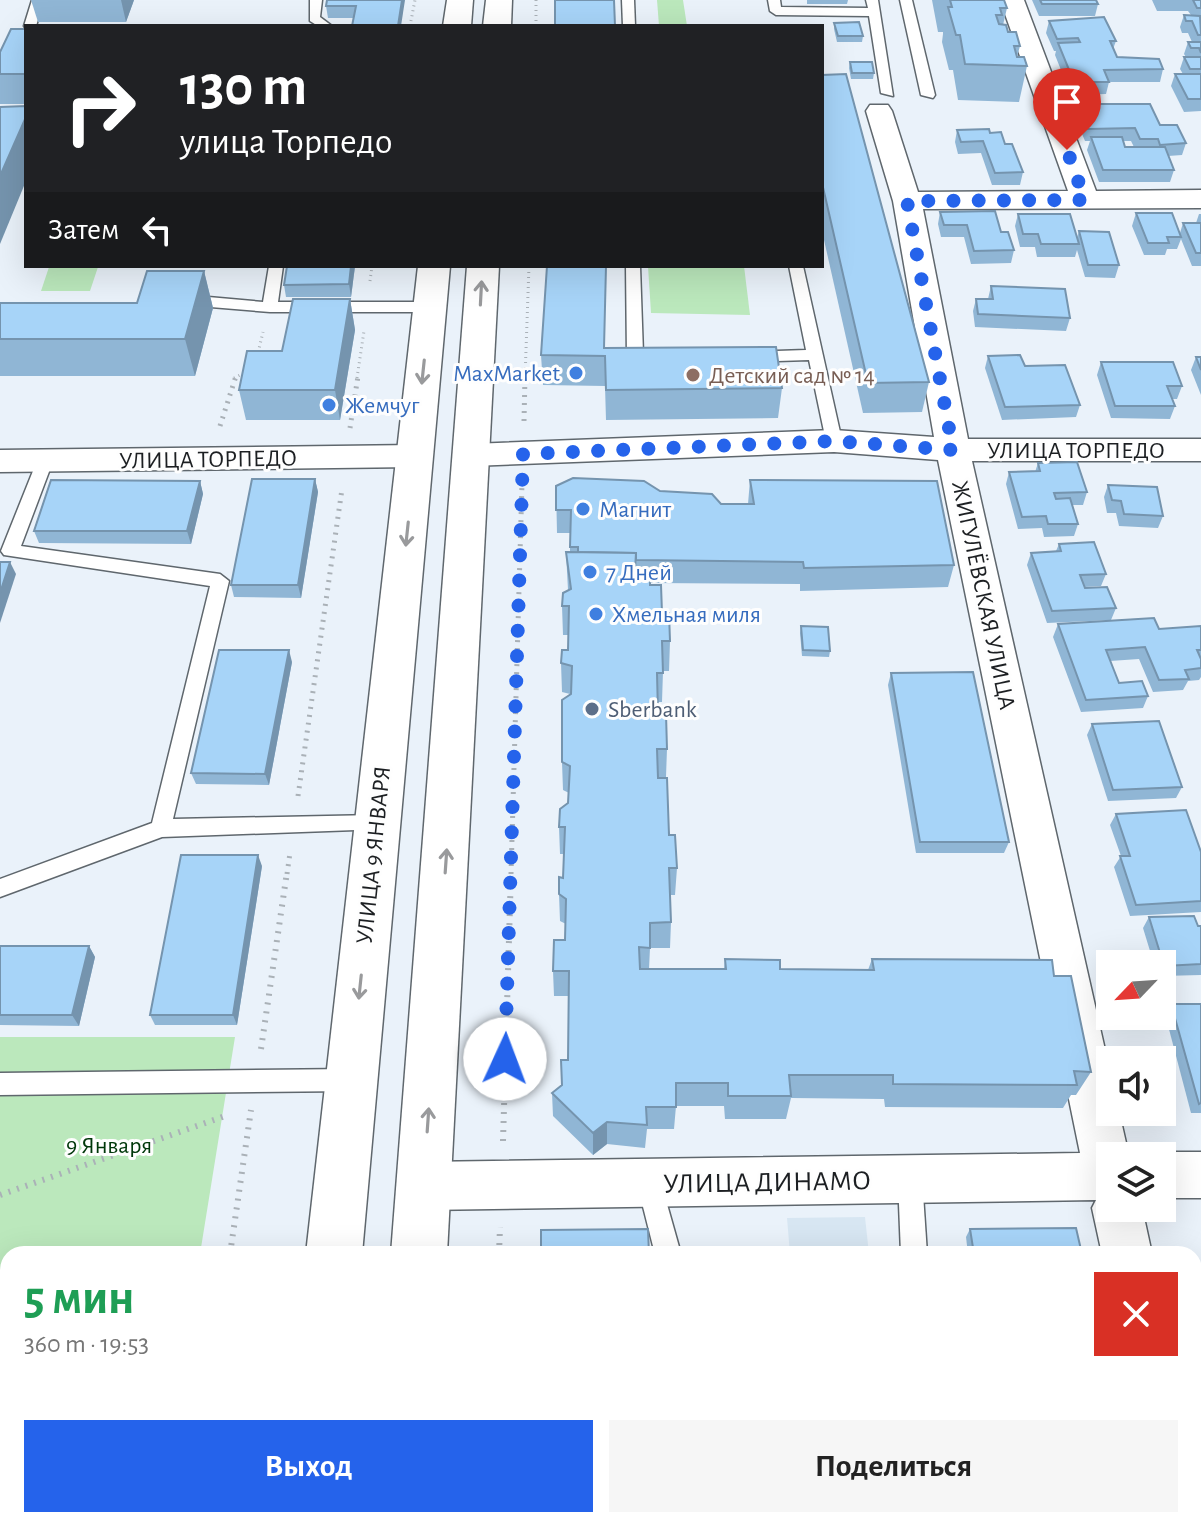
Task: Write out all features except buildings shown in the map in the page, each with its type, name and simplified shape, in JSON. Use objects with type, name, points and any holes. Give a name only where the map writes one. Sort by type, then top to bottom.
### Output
[{"type":"main road","points":[[457,24],[460,0]]},
{"type":"main road","points":[[497,24],[499,0]]},
{"type":"main road","name":"УЛИЦА 9 ЯНВАРЯ","points":[[335,1246],[434,268]]},
{"type":"main road","points":[[420,1246],[483,268]]},
{"type":"main road","points":[[415,456],[472,455]]},
{"type":"street","points":[[1012,0],[1085,200]]},
{"type":"street","name":"ЖИГУЛЁВСКАЯ УЛИЦА","points":[[884,102],[907,201],[953,450],[1102,1142]]},
{"type":"street","points":[[907,201],[1201,199]]},
{"type":"street","name":"УЛИЦА ТОРПЕДО","points":[[472,455],[834,441],[953,450],[1201,450]]},
{"type":"street","name":"УЛИЦА ТОРПЕДО","points":[[0,461],[415,456]]},
{"type":"street","points":[[1176,1175],[1201,1175]]},
{"type":"street","name":"УЛИЦА ДИНАМО","points":[[424,1186],[1096,1177]]},
{"type":"street","points":[[1120,1222],[1125,1246]]},
{"type":"lane","points":[[31,24],[38,0]]},
{"type":"lane","points":[[316,0],[314,18],[323,24]]},
{"type":"lane","points":[[628,0],[629,24]]},
{"type":"lane","points":[[906,0],[928,95]]},
{"type":"lane","points":[[775,5],[873,6],[884,102]]},
{"type":"lane","points":[[270,307],[276,268]]},
{"type":"lane","points":[[633,268],[635,359],[665,358]]},
{"type":"lane","points":[[796,268],[834,441]]},
{"type":"lane","points":[[174,300],[270,307],[430,307]]},
{"type":"lane","points":[[740,357],[815,355]]},
{"type":"lane","points":[[45,461],[10,551],[220,581],[161,828]]},
{"type":"lane","points":[[0,888],[161,828],[376,823]]},
{"type":"lane","points":[[0,1084],[351,1080]]},
{"type":"lane","points":[[910,1179],[914,1246]]},
{"type":"lane","points":[[649,1183],[666,1246]]},
{"type":"path","points":[[410,24],[415,0]]},
{"type":"path","points":[[536,0],[536,24]]},
{"type":"path","points":[[346,457],[372,268]]},
{"type":"path","points":[[499,1246],[529,268]]},
{"type":"path","points":[[220,426],[234,377],[254,368],[270,307]]},
{"type":"path","points":[[0,1195],[252,1106]]},
{"type":"shaded area","points":[[865,1217],[868,1246],[789,1246],[787,1218]]},
{"type":"green space","points":[[657,0],[683,0],[687,24],[659,24]]},
{"type":"green space","points":[[49,268],[98,268],[90,291],[41,291]]},
{"type":"green space","points":[[648,268],[744,268],[750,315],[651,313]]},
{"type":"green space","name":"9 Января","points":[[0,1037],[235,1037],[201,1246],[0,1246]]},
{"type":"place","name":"MaxMarket","points":[[576,373]]},
{"type":"place","name":"Детский сад № 14","points":[[693,375]]},
{"type":"place","name":"Жемчуг","points":[[329,405]]},
{"type":"place","name":"Магнит","points":[[583,509]]},
{"type":"place","name":"7 Дней","points":[[590,572]]},
{"type":"place","name":"Хмельная миля","points":[[596,614]]},
{"type":"place","name":"Sberbank","points":[[592,709]]},
{"type":"route","points":[[505,1059],[523,454],[834,441],[953,450],[907,201],[1085,200],[1067,150]]}]
